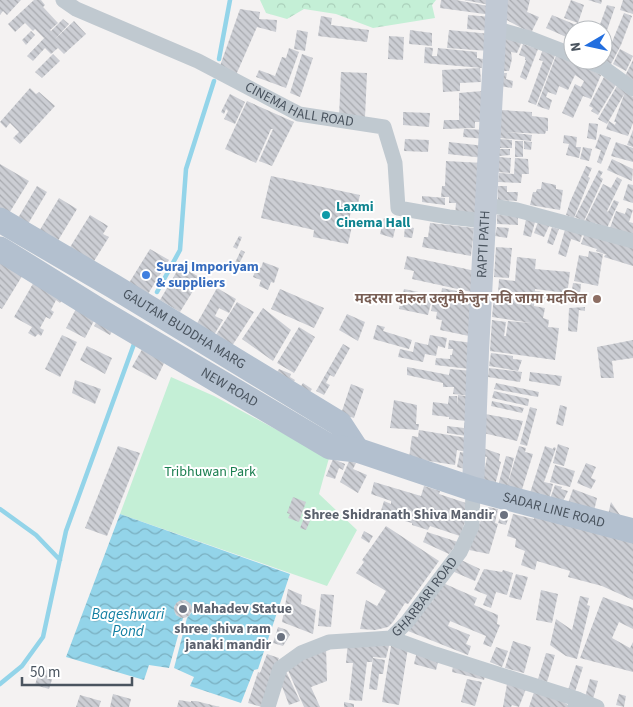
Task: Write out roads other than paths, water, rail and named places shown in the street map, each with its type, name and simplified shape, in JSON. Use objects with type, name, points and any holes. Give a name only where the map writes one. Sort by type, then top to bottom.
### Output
[{"type":"main road","name":"RAPTI PATH","points":[[473,489],[478,351],[498,0]]},
{"type":"main road","name":"GAUTAM BUDDHA MARG","points":[[0,220],[113,286],[340,424],[357,450]]},
{"type":"main road","name":"NEW ROAD","points":[[0,248],[109,316],[330,447],[357,450],[473,489]]},
{"type":"main road","name":"SADAR LINE ROAD","points":[[473,489],[633,531]]},
{"type":"street","name":"CINEMA HALL ROAD","points":[[62,0],[76,10],[198,61],[299,114],[384,126],[395,164],[398,208],[450,217],[486,213]]},
{"type":"street","points":[[497,29],[529,38],[563,51]]},
{"type":"street","points":[[607,70],[633,89]]},
{"type":"street","points":[[486,213],[517,210],[633,241]]},
{"type":"street","name":"GHARBARI ROAD","points":[[268,707],[280,668],[301,653],[329,642],[391,638],[407,622],[460,552],[472,526],[473,489]]},
{"type":"street","points":[[391,638],[576,703],[598,707]]},
{"type":"water","name":"Bageshwari Pond","points":[[120,514],[290,574],[258,669],[254,670],[241,703],[190,686],[194,677],[174,668],[187,618],[192,612],[191,605],[185,600],[178,602],[174,607],[176,615],[183,618],[169,668],[149,665],[144,680],[66,657]]},
{"type":"waterway","points":[[219,59],[230,0]]},
{"type":"waterway","points":[[157,292],[180,250],[186,169],[214,81]]},
{"type":"waterway","points":[[0,684],[22,666],[43,637],[66,531],[134,344]]},
{"type":"waterway","points":[[0,509],[36,535],[60,560]]},
{"type":"place","name":"Laxmi Cinema Hall","points":[[326,215]]},
{"type":"place","name":"Suraj Imporiyam & suppliers","points":[[146,275]]},
{"type":"place","name":"मदरसा दारुल उलुमफैजुन नवि जामा मदजित","points":[[597,299]]},
{"type":"place","name":"Shree Shidranath Shiva Mandir","points":[[504,515]]},
{"type":"place","name":"Mahadev Statue","points":[[183,609]]},
{"type":"place","name":"shree shiva ram janaki mandir","points":[[281,637]]},
{"type":"park label","name":"Tribhuwan Park","points":[[210,472]]}]
